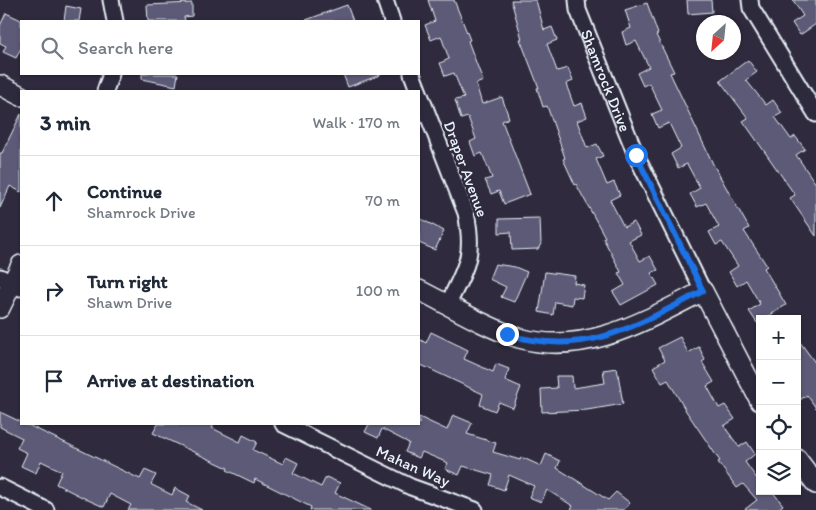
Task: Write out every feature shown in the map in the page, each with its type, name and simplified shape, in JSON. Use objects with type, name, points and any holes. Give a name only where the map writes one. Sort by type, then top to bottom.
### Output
[{"type":"street","points":[[111,0],[115,20]]},
{"type":"street","points":[[385,0],[392,20]]},
{"type":"street","name":"Shamrock Drive","points":[[577,0],[578,10],[636,155],[756,394]]},
{"type":"street","points":[[750,0],[751,8],[816,114]]},
{"type":"street","points":[[105,90],[111,75]]},
{"type":"street","name":"Draper Avenue","points":[[412,75],[418,90]]},
{"type":"street","points":[[0,85],[20,95]]},
{"type":"street","name":"Draper Avenue","points":[[420,95],[466,213],[470,233],[467,263],[448,304]]},
{"type":"street","points":[[0,308],[20,267]]},
{"type":"street","points":[[420,290],[507,334],[539,342],[561,343],[591,340],[624,330],[703,291]]},
{"type":"street","name":"Mahan Way","points":[[285,425],[411,487],[475,510]]},
{"type":"street","points":[[801,464],[816,484]]},
{"type":"street","points":[[0,487],[46,510]]},
{"type":"building","points":[[428,0],[454,0],[470,40],[468,41],[483,81],[476,84],[482,104],[502,97],[509,118],[502,121],[530,194],[504,204],[499,191],[491,194],[485,180],[492,178],[482,153],[475,156],[470,142],[476,139],[468,117],[461,119],[455,100],[464,98],[454,73],[445,76],[440,63],[449,59],[441,36],[431,40],[425,25],[435,21]]},
{"type":"building","points":[[511,0],[536,0],[544,30],[552,27],[557,40],[547,44],[557,71],[568,68],[573,81],[566,84],[574,106],[582,103],[587,117],[577,121],[587,148],[597,144],[603,156],[596,159],[607,185],[614,182],[620,195],[610,200],[624,227],[634,222],[641,235],[629,241],[640,261],[650,256],[658,270],[651,273],[658,285],[621,305],[613,292],[625,285],[618,273],[621,272],[603,238],[605,237],[575,185],[563,159],[565,158],[547,106],[543,107],[537,88],[539,88],[520,39],[522,39]]},
{"type":"building","points":[[687,0],[711,0],[712,12],[688,14]]},
{"type":"building","points":[[793,0],[816,0],[816,24],[800,35],[792,23],[803,16]]},
{"type":"building","points":[[192,3],[192,16],[184,17],[185,20],[148,20],[147,5]]},
{"type":"building","points":[[647,3],[658,34],[656,35],[674,72],[670,73],[713,164],[749,228],[744,231],[767,266],[764,268],[786,305],[770,315],[756,315],[756,322],[749,311],[760,304],[746,280],[737,286],[729,272],[738,266],[722,242],[716,245],[709,232],[719,227],[706,203],[697,207],[690,194],[700,188],[687,164],[678,168],[671,154],[681,148],[669,123],[658,128],[652,114],[662,110],[649,83],[643,86],[637,73],[649,67],[636,41],[626,45],[622,32],[631,28],[625,10]]},
{"type":"building","points":[[347,5],[353,20],[306,20]]},
{"type":"building","points":[[66,6],[81,9],[79,20],[64,20]]},
{"type":"building","points":[[6,13],[21,20],[20,50],[16,58],[3,52],[6,46],[0,43],[0,26]]},
{"type":"building","points":[[748,60],[757,72],[746,80],[766,105],[773,100],[782,113],[775,117],[791,139],[795,136],[805,149],[796,155],[816,184],[816,236],[790,198],[795,195],[743,121],[748,118],[720,81]]},
{"type":"building","points":[[142,75],[178,75],[176,86],[142,79]]},
{"type":"building","points":[[343,75],[380,75],[348,87]]},
{"type":"building","points":[[20,116],[20,191],[10,186],[0,208],[0,153],[2,153]]},
{"type":"building","points":[[540,218],[541,244],[538,249],[512,250],[511,232],[499,233],[499,219]]},
{"type":"building","points":[[420,219],[444,231],[435,250],[420,243]]},
{"type":"building","points":[[495,264],[515,267],[527,272],[514,302],[501,297],[506,287],[489,279]]},
{"type":"building","points":[[545,272],[575,276],[574,283],[584,285],[582,298],[573,297],[572,305],[555,302],[553,315],[539,312]]},
{"type":"building","points":[[431,332],[468,350],[464,359],[493,372],[496,364],[509,369],[505,380],[521,387],[513,408],[499,402],[495,411],[480,405],[483,394],[420,364],[420,340],[426,343]]},
{"type":"building","points":[[680,337],[688,353],[699,347],[705,360],[702,362],[714,382],[707,386],[719,408],[725,405],[735,419],[724,426],[739,447],[747,442],[755,454],[745,462],[756,477],[756,495],[775,495],[783,505],[777,510],[744,510],[757,500],[743,484],[737,488],[718,462],[720,461],[686,411],[668,380],[662,383],[653,367],[665,360],[658,348]]},
{"type":"building","points":[[801,343],[816,364],[816,408],[807,395],[801,399]]},
{"type":"building","points":[[617,368],[623,404],[587,410],[542,412],[541,389],[557,388],[556,376],[572,376],[573,388],[605,383],[603,370]]},
{"type":"building","points":[[0,412],[20,422],[20,425],[28,425],[140,479],[145,470],[156,475],[152,485],[172,495],[175,488],[190,496],[186,502],[202,510],[128,510],[131,505],[110,494],[104,507],[56,484],[62,471],[41,461],[36,473],[21,466],[27,453],[17,448],[22,438],[0,427]]},
{"type":"building","points":[[453,415],[472,423],[467,434],[496,443],[493,452],[520,460],[521,457],[541,466],[546,454],[560,461],[557,468],[608,500],[616,492],[630,503],[624,510],[571,510],[573,506],[547,490],[541,502],[529,497],[534,486],[509,475],[504,490],[490,485],[493,475],[463,466],[459,475],[445,469],[448,463],[422,452],[419,458],[405,452],[409,443],[382,429],[378,438],[365,432],[368,425],[420,425],[420,417],[447,430]]},
{"type":"building","points":[[157,425],[214,425],[212,428],[240,442],[243,435],[257,442],[253,450],[283,464],[286,457],[298,463],[293,473],[321,487],[326,477],[340,483],[335,493],[371,510],[310,510],[311,507],[255,479],[254,483],[227,470],[228,468],[153,433]]},
{"type":"route","points":[[507,334],[550,343],[591,340],[624,330],[703,291],[636,155]]}]
